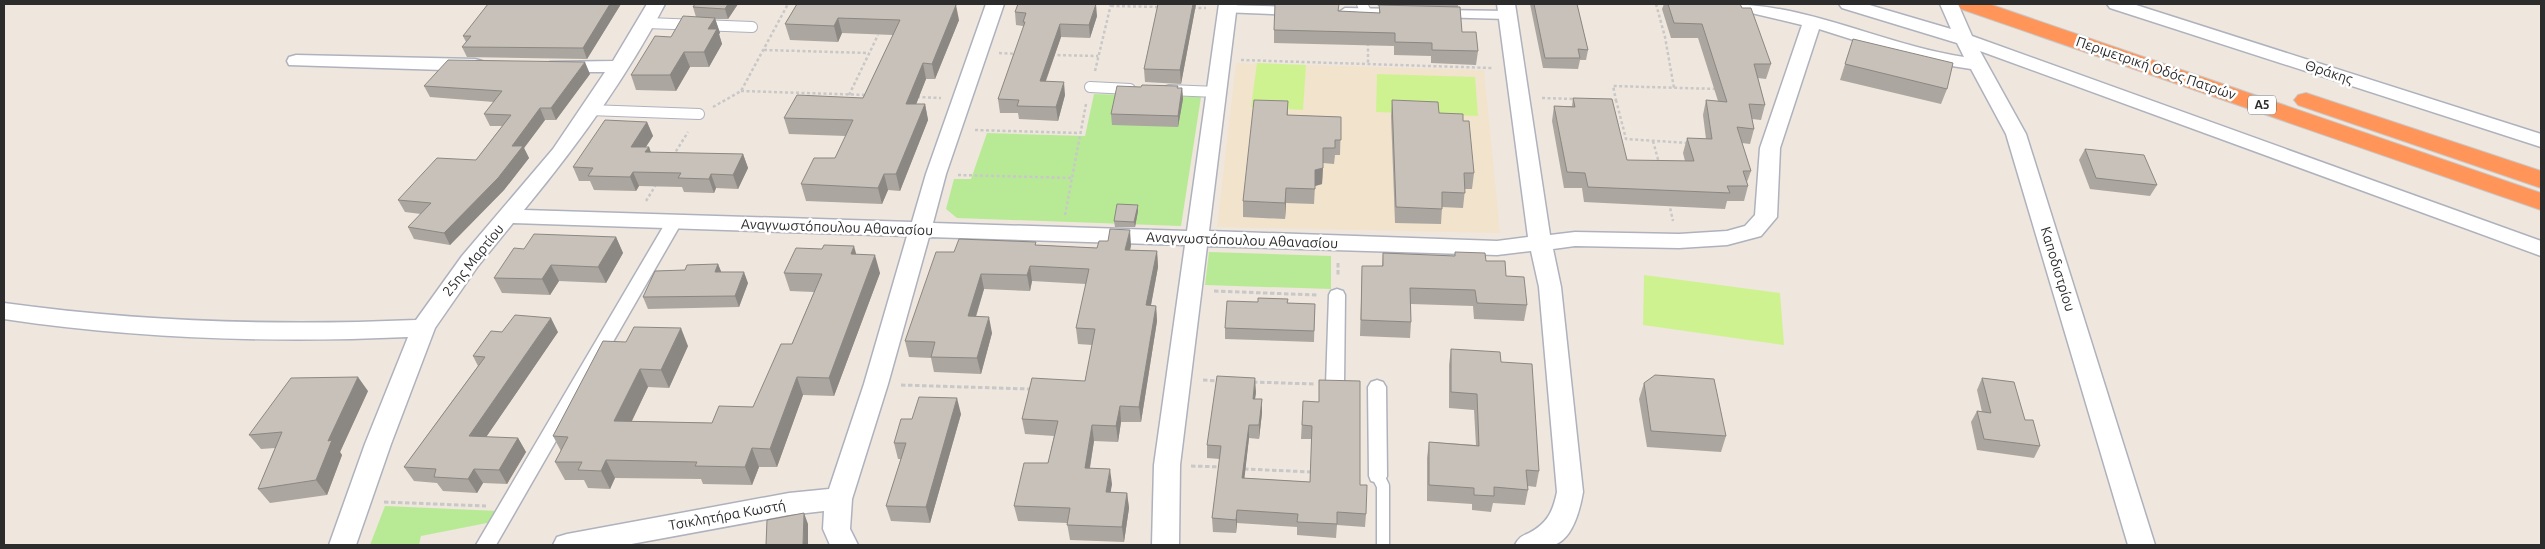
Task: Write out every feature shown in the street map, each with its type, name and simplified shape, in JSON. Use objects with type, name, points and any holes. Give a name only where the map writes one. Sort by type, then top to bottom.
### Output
[{"type":"highway","name":"Περιμετρική Οδός Πατρών","points":[[2021,4],[2541,180]]},
{"type":"highway","name":"Περιμετρική Οδός Πατρών","points":[[1976,6],[2541,202]]},
{"type":"street","points":[[845,545],[839,539],[835,523],[839,499],[876,384],[936,174],[996,4]]},
{"type":"street","points":[[1736,4],[1849,32],[1926,57],[1978,64]]},
{"type":"street","points":[[1848,4],[1964,40],[2541,248]]},
{"type":"street","name":"Καποδιστρίου","points":[[1949,4],[1964,40],[2016,134],[2142,545]]},
{"type":"street","name":"Θράκης","points":[[2116,4],[2541,141]]},
{"type":"street","points":[[1166,545],[1167,464],[1188,291],[1222,59],[1227,6],[1306,11]]},
{"type":"street","points":[[1336,12],[1364,8],[1418,13],[1507,10],[1540,242],[1550,286],[1570,492],[1567,514],[1556,530],[1530,545]]},
{"type":"street","name":"25ης Μαρτίου","points":[[343,545],[357,501],[424,328],[451,285],[560,153],[652,13]]},
{"type":"street","name":"Αναγνωστόπουλου Αθανασίου","points":[[508,216],[1503,248],[1575,239],[1679,241],[1707,240],[1743,235],[1753,231],[1766,217],[1770,148],[1812,22]]},
{"type":"street","points":[[296,62],[491,65]]},
{"type":"street","points":[[540,66],[618,67]]},
{"type":"street","points":[[486,545],[674,222]]},
{"type":"street","points":[[1335,385],[1337,296]]},
{"type":"street","points":[[4,311],[59,319],[194,329],[269,332],[424,328]]},
{"type":"street","points":[[1377,386],[1378,476]]},
{"type":"street","name":"Τσικλητήρα Κωστή","points":[[567,545],[790,504],[839,499]]},
{"type":"lane","points":[[652,13],[752,27]]},
{"type":"lane","points":[[1090,87],[1139,89]]},
{"type":"lane","points":[[1158,90],[1217,92]]},
{"type":"lane","points":[[589,110],[699,114]]},
{"type":"lane","points":[[1378,476],[1383,486],[1383,545]]},
{"type":"path","points":[[741,92],[788,4]]},
{"type":"path","points":[[1656,4],[1665,37],[1674,88]]},
{"type":"path","points":[[1061,234],[1080,144],[1079,133],[1111,5],[1169,7]]},
{"type":"path","points":[[1188,8],[1227,6]]},
{"type":"path","points":[[1364,8],[1368,64]]},
{"type":"path","points":[[850,95],[878,35]]},
{"type":"path","points":[[764,50],[869,53]]},
{"type":"path","points":[[980,53],[1019,54]]},
{"type":"path","points":[[1049,55],[1098,56]]},
{"type":"path","points":[[1222,59],[1516,68]]},
{"type":"path","points":[[1692,144],[1626,140],[1613,86],[1722,89]]},
{"type":"path","points":[[669,163],[699,114],[741,92],[878,96]]},
{"type":"path","points":[[916,97],[963,98]]},
{"type":"path","points":[[1520,98],[1578,99]]},
{"type":"path","points":[[1606,100],[1616,100]]},
{"type":"path","points":[[952,129],[1079,133]]},
{"type":"path","points":[[1653,141],[1660,168]]},
{"type":"path","points":[[936,174],[1073,178]]},
{"type":"path","points":[[634,220],[659,180]]},
{"type":"path","points":[[1667,195],[1679,241]]},
{"type":"path","points":[[1188,291],[1337,296],[1338,243]]},
{"type":"path","points":[[1177,379],[1227,381]]},
{"type":"path","points":[[1246,382],[1335,385]]},
{"type":"path","points":[[876,384],[1029,390]]},
{"type":"path","points":[[1167,464],[1224,468]]},
{"type":"path","points":[[1234,468],[1320,473]]},
{"type":"path","points":[[357,501],[509,507]]},
{"type":"shaded area","points":[[1236,63],[1484,70],[1500,233],[1217,227]]},
{"type":"green space","points":[[1257,63],[1306,65],[1303,110],[1251,107]]},
{"type":"green space","points":[[1377,74],[1475,77],[1478,116],[1376,112]]},
{"type":"green space","points":[[1094,94],[1201,97],[1181,226],[957,218],[946,209],[954,179],[971,179],[987,133],[1085,136]]},
{"type":"green space","points":[[1209,252],[1331,256],[1331,289],[1205,285]]},
{"type":"green space","points":[[1644,275],[1780,293],[1784,345],[1643,325]]},
{"type":"green space","points":[[385,506],[499,511],[492,522],[421,536],[419,545],[370,545]]},
{"type":"building","points":[[488,4],[610,4],[583,48],[462,47],[471,36],[463,36]]},
{"type":"building","points":[[695,4],[728,4],[725,9],[693,7]]},
{"type":"building","points":[[797,4],[956,5],[932,64],[923,63],[906,104],[925,104],[896,174],[884,174],[878,188],[801,184],[814,158],[835,158],[853,120],[784,118],[797,95],[863,98],[900,20],[838,18],[834,26],[785,24]]},
{"type":"building","points":[[1018,4],[1096,4],[1089,25],[1060,24],[1040,81],[1064,82],[1056,107],[1017,106],[1019,100],[998,99],[1025,22],[1023,22],[1026,13],[1015,12]]},
{"type":"building","points":[[1158,4],[1193,4],[1180,70],[1144,69]]},
{"type":"building","points":[[1275,4],[1339,4],[1338,11],[1380,13],[1379,5],[1460,7],[1462,32],[1476,32],[1478,51],[1432,50],[1432,43],[1395,42],[1395,33],[1274,30]]},
{"type":"building","points":[[1534,4],[1577,4],[1588,50],[1578,49],[1580,58],[1545,58]]},
{"type":"building","points":[[1668,4],[1740,4],[1742,8],[1751,8],[1771,64],[1754,64],[1765,105],[1749,104],[1754,129],[1737,127],[1751,171],[1743,171],[1748,186],[1727,186],[1730,193],[1588,187],[1585,173],[1567,172],[1554,106],[1575,107],[1573,98],[1612,99],[1627,160],[1694,161],[1687,138],[1712,139],[1706,100],[1727,102],[1702,24],[1674,23]]},
{"type":"building","points":[[683,16],[715,18],[708,29],[717,29],[704,52],[684,52],[670,75],[631,75],[655,36],[671,37]]},
{"type":"building","points":[[1853,39],[1953,63],[1947,89],[1845,64]]},
{"type":"building","points":[[448,60],[585,62],[551,108],[540,108],[512,146],[523,146],[498,178],[444,233],[408,227],[431,203],[398,200],[437,158],[476,160],[511,115],[484,114],[502,91],[424,86]]},
{"type":"building","points":[[1142,85],[1178,86],[1177,88],[1182,88],[1178,116],[1111,114],[1117,86],[1141,87]]},
{"type":"building","points":[[1254,100],[1288,101],[1287,115],[1341,117],[1341,140],[1335,140],[1335,148],[1323,148],[1323,168],[1315,170],[1315,189],[1286,188],[1285,203],[1243,201]]},
{"type":"building","points":[[1392,100],[1438,102],[1439,113],[1463,114],[1463,121],[1469,121],[1474,173],[1464,173],[1465,193],[1442,192],[1442,209],[1396,207]]},
{"type":"building","points":[[605,120],[647,122],[631,147],[649,147],[645,152],[743,154],[733,175],[711,174],[709,179],[678,178],[681,173],[633,172],[630,177],[588,176],[593,168],[573,167]]},
{"type":"building","points":[[2085,149],[2144,155],[2157,185],[2096,178]]},
{"type":"building","points":[[1117,204],[1138,205],[1134,222],[1114,221]]},
{"type":"building","points":[[1110,229],[1130,230],[1125,250],[1157,251],[1146,305],[1156,306],[1139,407],[1120,406],[1116,426],[1092,425],[1085,468],[1110,469],[1106,492],[1127,493],[1122,527],[1067,525],[1070,508],[1014,506],[1024,463],[1048,463],[1058,421],[1022,419],[1032,378],[1085,381],[1095,329],[1076,328],[1089,269],[1030,266],[1027,275],[981,274],[968,316],[989,317],[977,358],[931,357],[935,342],[905,341],[936,252],[954,252],[959,239],[1036,242],[1035,245],[1097,248],[1099,241],[1108,241]]},
{"type":"building","points":[[534,234],[616,237],[598,267],[551,265],[542,279],[494,278],[514,248],[524,249]]},
{"type":"building","points":[[824,245],[854,246],[851,254],[875,255],[829,378],[797,377],[770,449],[752,448],[745,467],[695,466],[697,462],[606,460],[601,471],[578,470],[582,462],[555,462],[568,437],[553,436],[603,341],[626,342],[634,327],[681,328],[661,370],[640,369],[614,421],[712,423],[719,406],[753,407],[781,344],[792,344],[822,274],[784,273],[796,248],[822,249]]},
{"type":"building","points":[[1455,252],[1485,253],[1486,261],[1505,261],[1506,276],[1524,277],[1527,305],[1477,303],[1475,290],[1410,288],[1411,322],[1361,320],[1362,266],[1383,266],[1383,253],[1455,256]]},
{"type":"building","points":[[718,264],[715,272],[744,272],[735,296],[643,297],[655,271],[685,270],[687,265]]},
{"type":"building","points":[[1258,298],[1288,299],[1287,303],[1315,304],[1314,331],[1225,328],[1227,301],[1258,302]]},
{"type":"building","points":[[515,315],[551,318],[469,436],[518,438],[499,470],[474,469],[468,479],[434,477],[436,469],[404,467],[485,357],[473,356],[491,331],[502,332]]},
{"type":"building","points":[[1451,349],[1500,352],[1501,362],[1532,364],[1539,471],[1526,470],[1528,490],[1494,487],[1494,496],[1474,495],[1474,488],[1429,485],[1429,442],[1479,446],[1477,394],[1451,392]]},
{"type":"building","points":[[1655,375],[1714,379],[1726,436],[1651,431],[1644,383]]},
{"type":"building","points":[[1217,376],[1255,378],[1253,399],[1262,399],[1259,425],[1249,425],[1242,478],[1310,482],[1312,426],[1302,425],[1303,401],[1319,402],[1319,380],[1360,381],[1360,485],[1367,485],[1366,514],[1337,512],[1337,524],[1297,522],[1298,514],[1237,510],[1236,520],[1212,518],[1221,446],[1207,445]]},
{"type":"building","points":[[358,377],[328,441],[332,440],[316,480],[258,489],[282,432],[249,435],[291,378]]},
{"type":"building","points":[[1982,378],[2014,382],[2025,420],[2033,420],[2040,446],[1984,439],[1977,411],[1991,413]]},
{"type":"building","points":[[919,397],[957,398],[926,507],[886,506],[906,443],[894,443],[901,419],[912,419]]},
{"type":"building","points":[[804,513],[803,545],[766,545],[767,520]]}]
